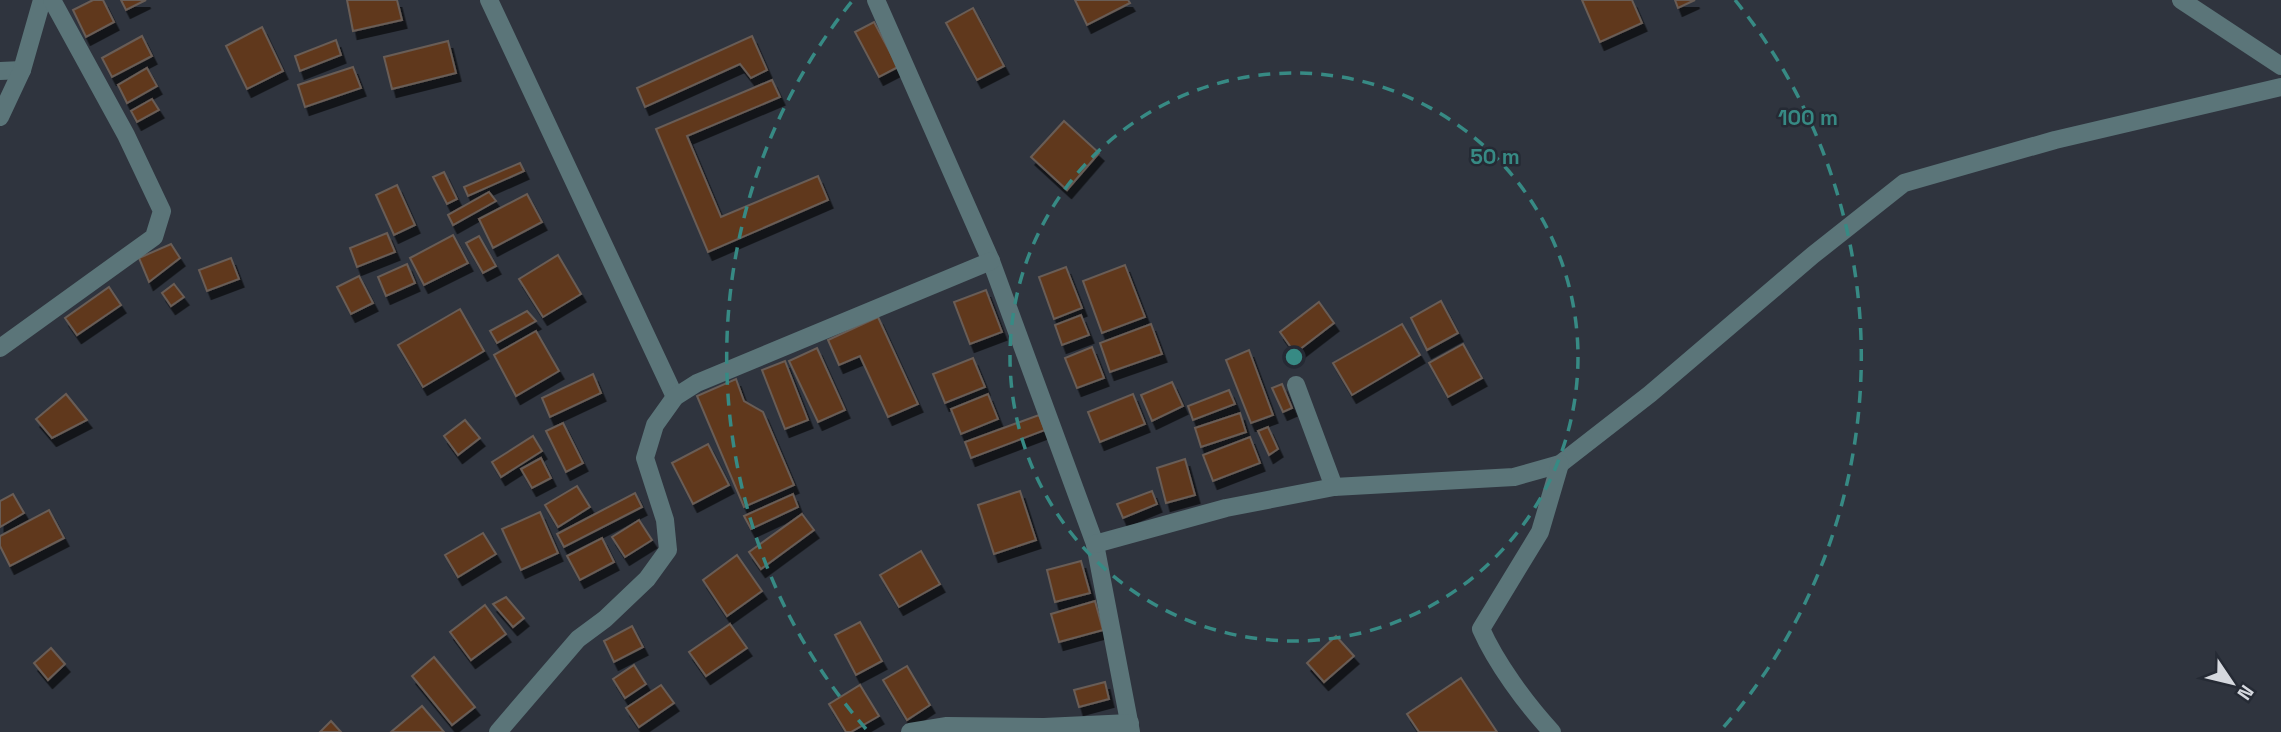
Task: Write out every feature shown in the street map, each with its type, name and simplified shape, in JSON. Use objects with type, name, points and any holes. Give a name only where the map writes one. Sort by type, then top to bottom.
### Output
[{"type":"street","points":[[0,117],[22,70],[42,0]]},
{"type":"street","points":[[0,348],[154,237],[162,211],[125,135],[52,0]]},
{"type":"street","points":[[489,0],[675,397]]},
{"type":"street","points":[[876,0],[990,261],[1095,544],[1131,728],[947,726],[910,732]]},
{"type":"street","points":[[2181,0],[2281,66]]},
{"type":"street","points":[[0,71],[22,70]]},
{"type":"street","points":[[1095,544],[1226,508],[1334,487],[1514,477],[1560,464],[1650,394],[1813,255],[1904,183],[2055,140],[2281,87]]},
{"type":"street","points":[[498,732],[578,639],[605,619],[647,579],[668,550],[665,520],[645,458],[655,425],[675,397],[696,383],[990,261]]},
{"type":"street","points":[[1296,385],[1334,487]]},
{"type":"street","points":[[1552,732],[1488,645],[1481,629],[1540,532],[1560,464]]},
{"type":"building","points":[[93,0],[103,0],[114,22],[86,37],[73,10]]},
{"type":"building","points":[[121,0],[146,0],[126,10]]},
{"type":"building","points":[[347,0],[397,0],[402,20],[353,31]]},
{"type":"building","points":[[1075,0],[1128,0],[1130,3],[1087,25]]},
{"type":"building","points":[[1582,0],[1632,0],[1642,23],[1600,42]]},
{"type":"building","points":[[1675,0],[1695,0],[1678,8]]},
{"type":"building","points":[[973,8],[1004,66],[977,80],[946,23]]},
{"type":"building","points":[[874,22],[898,67],[879,77],[855,32]]},
{"type":"building","points":[[262,27],[283,71],[247,89],[226,46]]},
{"type":"building","points":[[142,36],[152,56],[112,77],[102,58]]},
{"type":"building","points":[[752,36],[767,70],[751,78],[740,64],[645,107],[637,88]]},
{"type":"building","points":[[336,40],[341,55],[300,71],[295,56]]},
{"type":"building","points":[[448,41],[456,73],[392,89],[384,57]]},
{"type":"building","points":[[353,67],[361,88],[305,107],[298,85]]},
{"type":"building","points":[[147,68],[157,86],[127,103],[118,85]]},
{"type":"building","points":[[772,80],[780,97],[687,136],[721,217],[818,176],[828,200],[708,252],[656,129]]},
{"type":"building","points":[[152,99],[159,110],[137,122],[131,111]]},
{"type":"building","points":[[1064,121],[1099,153],[1067,190],[1031,157]]},
{"type":"building","points":[[520,163],[524,171],[468,196],[464,187]]},
{"type":"building","points":[[444,172],[457,199],[447,204],[433,177]]},
{"type":"building","points":[[397,185],[415,225],[394,235],[376,195]]},
{"type":"building","points":[[489,192],[496,201],[453,225],[448,215]]},
{"type":"building","points":[[527,194],[542,222],[493,248],[479,219]]},
{"type":"building","points":[[387,233],[395,252],[357,267],[350,248]]},
{"type":"building","points":[[453,235],[468,263],[424,285],[410,258]]},
{"type":"building","points":[[479,236],[496,266],[483,273],[466,243]]},
{"type":"building","points":[[171,244],[180,258],[149,282],[139,258]]},
{"type":"building","points":[[558,255],[581,294],[543,317],[519,279]]},
{"type":"building","points":[[231,258],[239,279],[207,291],[199,270]]},
{"type":"building","points":[[407,264],[415,283],[386,296],[378,277]]},
{"type":"building","points":[[1125,265],[1145,317],[1102,333],[1083,281]]},
{"type":"building","points":[[1066,267],[1082,308],[1054,319],[1039,277]]},
{"type":"building","points":[[359,276],[373,303],[351,314],[337,287]]},
{"type":"building","points":[[174,284],[184,297],[171,306],[162,293]]},
{"type":"building","points":[[109,287],[121,305],[77,335],[65,318]]},
{"type":"building","points":[[986,290],[1002,332],[970,344],[954,302]]},
{"type":"building","points":[[1441,301],[1458,333],[1427,350],[1411,318]]},
{"type":"building","points":[[1319,302],[1334,323],[1295,353],[1280,332]]},
{"type":"building","points":[[460,309],[484,351],[423,387],[398,345]]},
{"type":"building","points":[[527,311],[536,321],[497,343],[490,331]]},
{"type":"building","points":[[1081,315],[1089,335],[1062,345],[1055,325]]},
{"type":"building","points":[[878,317],[918,404],[888,417],[860,356],[839,365],[828,340]]},
{"type":"building","points":[[1151,324],[1162,354],[1110,372],[1100,343]]},
{"type":"building","points":[[1402,324],[1420,355],[1352,395],[1333,363]]},
{"type":"building","points":[[536,331],[559,371],[516,396],[494,355]]},
{"type":"building","points":[[1463,344],[1482,378],[1448,397],[1429,363]]},
{"type":"building","points":[[1092,347],[1104,378],[1077,388],[1065,358]]},
{"type":"building","points":[[817,348],[845,410],[818,422],[789,361]]},
{"type":"building","points":[[1249,350],[1273,415],[1251,423],[1226,360]]},
{"type":"building","points":[[973,358],[985,387],[945,403],[933,374]]},
{"type":"building","points":[[785,361],[808,420],[785,429],[762,370]]},
{"type":"building","points":[[593,374],[601,393],[550,417],[542,398]]},
{"type":"building","points":[[736,379],[744,401],[763,412],[794,485],[744,507],[697,396]]},
{"type":"building","points":[[1172,382],[1183,406],[1152,421],[1141,395]]},
{"type":"building","points":[[1282,384],[1292,408],[1283,412],[1272,388]]},
{"type":"building","points":[[1229,390],[1235,404],[1193,420],[1188,406]]},
{"type":"building","points":[[66,394],[87,420],[52,438],[36,419]]},
{"type":"building","points":[[988,394],[998,419],[961,434],[951,409]]},
{"type":"building","points":[[1133,394],[1145,424],[1100,442],[1088,412]]},
{"type":"building","points":[[1240,413],[1246,432],[1201,447],[1195,428]]},
{"type":"building","points":[[1039,415],[1045,430],[971,458],[965,442]]},
{"type":"building","points":[[465,420],[480,438],[458,455],[444,436]]},
{"type":"building","points":[[563,423],[583,463],[566,472],[546,431]]},
{"type":"building","points":[[1268,427],[1278,449],[1269,455],[1258,431]]},
{"type":"building","points":[[533,436],[542,451],[501,477],[492,462]]},
{"type":"building","points":[[1250,437],[1260,463],[1213,481],[1203,455]]},
{"type":"building","points":[[708,444],[729,485],[693,504],[672,463]]},
{"type":"building","points":[[541,458],[551,478],[532,488],[521,469]]},
{"type":"building","points":[[1185,459],[1195,495],[1166,503],[1157,468]]},
{"type":"building","points":[[577,486],[590,507],[558,527],[545,505]]},
{"type":"building","points":[[1020,491],[1036,540],[994,554],[978,505]]},
{"type":"building","points":[[1152,491],[1157,504],[1123,518],[1117,504]]},
{"type":"building","points":[[635,493],[642,507],[564,547],[557,534]]},
{"type":"building","points":[[13,494],[24,513],[0,527],[0,501]]},
{"type":"building","points":[[793,494],[798,507],[751,529],[744,516]]},
{"type":"building","points":[[49,510],[64,538],[10,566],[0,546],[0,536]]},
{"type":"building","points":[[540,512],[558,553],[521,570],[502,529]]},
{"type":"building","points":[[802,514],[814,530],[761,569],[749,552]]},
{"type":"building","points":[[639,520],[652,540],[625,557],[612,537]]},
{"type":"building","points":[[483,533],[496,554],[458,577],[445,555]]},
{"type":"building","points":[[602,538],[614,562],[580,580],[567,556]]},
{"type":"building","points":[[921,551],[940,584],[899,607],[880,575]]},
{"type":"building","points":[[737,555],[762,591],[727,616],[703,580]]},
{"type":"building","points":[[1081,561],[1090,593],[1055,602],[1047,570]]},
{"type":"building","points":[[506,597],[524,618],[513,627],[493,604]]},
{"type":"building","points":[[1095,601],[1103,630],[1059,642],[1051,614]]},
{"type":"building","points":[[485,605],[506,634],[471,660],[450,632]]},
{"type":"building","points":[[860,622],[882,661],[856,675],[835,635]]},
{"type":"building","points":[[730,624],[747,648],[706,676],[689,652]]},
{"type":"building","points":[[632,626],[643,647],[614,662],[604,641]]},
{"type":"building","points":[[1336,636],[1354,656],[1324,682],[1307,663]]},
{"type":"building","points":[[51,648],[65,664],[48,680],[34,663]]},
{"type":"building","points":[[434,657],[475,707],[452,725],[412,676]]},
{"type":"building","points":[[634,665],[646,684],[625,698],[613,679]]},
{"type":"building","points":[[907,666],[930,705],[907,720],[883,680]]},
{"type":"building","points":[[1461,678],[1497,732],[1419,732],[1407,714]]},
{"type":"building","points":[[1105,682],[1109,699],[1079,707],[1074,690]]},
{"type":"building","points":[[661,685],[674,703],[639,727],[626,708]]},
{"type":"building","points":[[860,685],[879,716],[851,732],[846,732],[829,704]]},
{"type":"building","points":[[422,706],[444,732],[391,732]]},
{"type":"building","points":[[331,721],[341,732],[320,732]]}]
